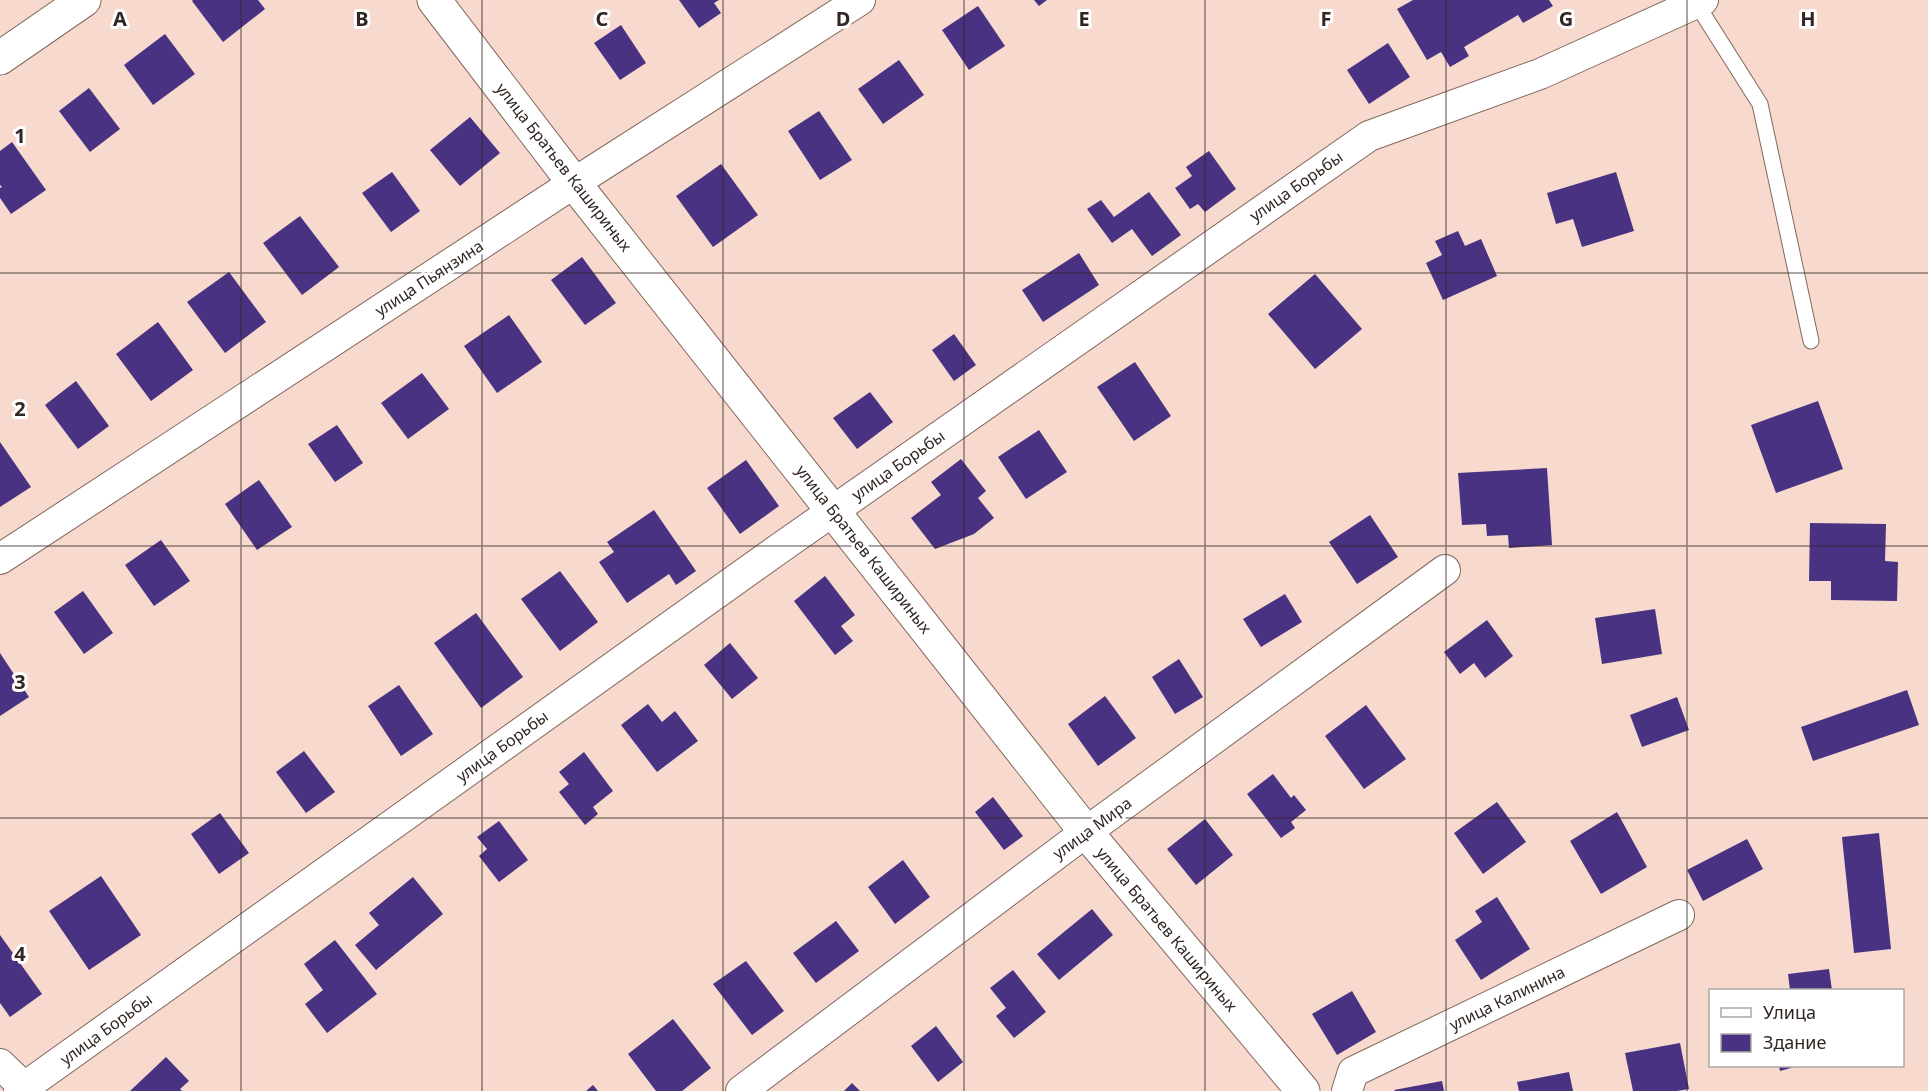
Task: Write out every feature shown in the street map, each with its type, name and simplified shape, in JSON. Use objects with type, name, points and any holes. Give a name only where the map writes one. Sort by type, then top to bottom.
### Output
[{"type":"main road","points":[[0,58],[84,0]]},
{"type":"main road","name":"улица Братьев Кашириных","points":[[434,0],[574,183],[1086,832],[1303,1091]]},
{"type":"street","name":"улица Пьянзина","points":[[0,560],[574,183],[860,0]]},
{"type":"street","name":"улица Борьбы","points":[[24,1090],[833,510],[1369,136],[1540,74],[1700,2]]},
{"type":"street","name":"улица Мира","points":[[741,1091],[1086,832],[1445,570]]},
{"type":"street","name":"улица Калинина","points":[[1347,1091],[1353,1072],[1679,915]]},
{"type":"street","points":[[0,1064],[24,1090]]},
{"type":"lane","points":[[1700,2],[1760,104],[1811,341]]},
{"type":"building","points":[[193,0],[258,0],[265,9],[223,42]]},
{"type":"building","points":[[679,0],[719,0],[714,3],[721,13],[699,28]]},
{"type":"building","points":[[1034,0],[1047,0],[1039,6]]},
{"type":"building","points":[[1413,0],[1549,0],[1553,6],[1523,23],[1518,15],[1464,47],[1469,56],[1450,67],[1441,52],[1427,60],[1397,9]]},
{"type":"building","points":[[978,6],[1005,46],[969,70],[942,30]]},
{"type":"building","points":[[621,25],[646,63],[620,80],[594,43]]},
{"type":"building","points":[[165,34],[195,74],[153,105],[124,65]]},
{"type":"building","points":[[1388,43],[1410,77],[1369,104],[1347,70]]},
{"type":"building","points":[[899,60],[924,95],[883,124],[858,89]]},
{"type":"building","points":[[89,88],[120,129],[90,152],[59,111]]},
{"type":"building","points":[[819,111],[852,160],[820,180],[788,131]]},
{"type":"building","points":[[470,117],[500,153],[460,186],[430,150]]},
{"type":"building","points":[[12,142],[46,190],[11,214],[0,198],[2,187],[0,185],[0,151]]},
{"type":"building","points":[[1209,151],[1236,189],[1205,212],[1198,204],[1190,209],[1175,188],[1192,176],[1186,167]]},
{"type":"building","points":[[721,164],[758,215],[713,247],[676,196]]},
{"type":"building","points":[[392,172],[420,211],[391,232],[362,193]]},
{"type":"building","points":[[1616,172],[1634,231],[1582,247],[1573,219],[1556,224],[1547,193]]},
{"type":"building","points":[[1149,192],[1181,235],[1152,256],[1132,229],[1112,243],[1087,209],[1101,200],[1114,217]]},
{"type":"building","points":[[300,216],[339,267],[302,295],[263,243]]},
{"type":"building","points":[[1458,231],[1465,246],[1481,239],[1497,276],[1443,300],[1426,263],[1442,255],[1435,241]]},
{"type":"building","points":[[1079,253],[1099,285],[1043,322],[1022,290]]},
{"type":"building","points":[[582,257],[616,303],[585,325],[551,280]]},
{"type":"building","points":[[229,272],[266,322],[225,353],[187,302]]},
{"type":"building","points":[[1315,274],[1362,329],[1315,369],[1268,314]]},
{"type":"building","points":[[509,315],[542,362],[497,393],[464,346]]},
{"type":"building","points":[[158,322],[193,370],[151,401],[116,354]]},
{"type":"building","points":[[954,334],[976,365],[954,381],[932,350]]},
{"type":"building","points":[[1135,362],[1171,416],[1134,441],[1097,387]]},
{"type":"building","points":[[422,373],[449,409],[408,439],[381,403]]},
{"type":"building","points":[[76,381],[109,426],[78,449],[45,405]]},
{"type":"building","points":[[870,392],[893,422],[857,449],[833,418]]},
{"type":"building","points":[[1818,401],[1843,469],[1776,493],[1751,425]]},
{"type":"building","points":[[337,425],[363,463],[335,482],[308,444]]},
{"type":"building","points":[[1039,430],[1067,472],[1026,499],[998,457]]},
{"type":"building","points":[[0,442],[31,487],[0,507]]},
{"type":"building","points":[[961,459],[986,491],[978,498],[994,518],[974,534],[935,549],[911,518],[941,495],[931,482]]},
{"type":"building","points":[[746,460],[779,506],[740,534],[707,488]]},
{"type":"building","points":[[1547,468],[1552,545],[1509,548],[1508,535],[1487,536],[1486,524],[1462,525],[1458,473]]},
{"type":"building","points":[[259,480],[292,527],[257,550],[225,504]]},
{"type":"building","points":[[654,510],[696,571],[676,585],[669,574],[627,603],[599,562],[614,552],[607,542]]},
{"type":"building","points":[[1370,515],[1398,557],[1357,584],[1329,542]]},
{"type":"building","points":[[1810,523],[1886,524],[1885,561],[1898,562],[1897,601],[1831,600],[1831,581],[1809,581]]},
{"type":"building","points":[[161,540],[190,581],[154,606],[125,565]]},
{"type":"building","points":[[560,571],[598,622],[560,651],[521,599]]},
{"type":"building","points":[[825,576],[855,615],[841,626],[853,641],[835,655],[794,601]]},
{"type":"building","points":[[83,591],[113,633],[84,654],[54,612]]},
{"type":"building","points":[[1285,594],[1302,622],[1261,647],[1243,619]]},
{"type":"building","points":[[1655,609],[1662,654],[1602,664],[1595,618]]},
{"type":"building","points":[[476,613],[523,677],[481,708],[434,643]]},
{"type":"building","points":[[1487,620],[1513,656],[1485,678],[1474,663],[1460,674],[1444,652]]},
{"type":"building","points":[[730,643],[758,678],[732,699],[704,665]]},
{"type":"building","points":[[0,653],[29,697],[0,716]]},
{"type":"building","points":[[1179,659],[1203,697],[1175,714],[1152,677]]},
{"type":"building","points":[[399,685],[433,734],[401,756],[368,706]]},
{"type":"building","points":[[1907,690],[1919,725],[1813,761],[1801,727]]},
{"type":"building","points":[[1105,696],[1136,738],[1098,766],[1068,724]]},
{"type":"building","points":[[1677,697],[1689,730],[1642,747],[1630,715]]},
{"type":"building","points":[[648,704],[662,722],[675,711],[698,741],[657,772],[621,725]]},
{"type":"building","points":[[1366,705],[1406,759],[1364,789],[1325,736]]},
{"type":"building","points":[[304,751],[335,792],[306,813],[276,772]]},
{"type":"building","points":[[584,752],[613,791],[593,807],[598,814],[585,825],[559,792],[569,784],[559,772]]},
{"type":"building","points":[[1273,774],[1291,798],[1294,795],[1306,810],[1291,822],[1295,828],[1281,838],[1247,794]]},
{"type":"building","points":[[993,797],[1023,836],[1004,850],[975,812]]},
{"type":"building","points":[[1497,802],[1526,842],[1483,874],[1454,833]]},
{"type":"building","points":[[1617,812],[1647,867],[1601,894],[1570,841]]},
{"type":"building","points":[[220,813],[249,853],[219,874],[191,834]]},
{"type":"building","points":[[1205,819],[1233,855],[1196,885],[1167,849]]},
{"type":"building","points":[[499,821],[528,860],[499,882],[479,856],[487,849],[477,837]]},
{"type":"building","points":[[1879,833],[1891,949],[1854,953],[1842,837]]},
{"type":"building","points":[[1747,839],[1763,869],[1703,901],[1687,870]]},
{"type":"building","points":[[903,860],[930,897],[895,924],[868,887]]},
{"type":"building","points":[[101,876],[141,935],[89,970],[49,911]]},
{"type":"building","points":[[413,877],[443,914],[376,970],[355,945],[379,925],[369,913]]},
{"type":"building","points":[[1497,897],[1530,949],[1481,980],[1455,940],[1482,922],[1475,911]]},
{"type":"building","points":[[1092,909],[1113,935],[1059,980],[1037,954]]},
{"type":"building","points":[[836,921],[859,951],[816,983],[793,953]]},
{"type":"building","points":[[0,935],[42,994],[10,1017],[0,1003]]},
{"type":"building","points":[[335,940],[377,994],[327,1033],[305,1004],[323,990],[304,964]]},
{"type":"building","points":[[746,961],[784,1011],[752,1035],[713,984]]},
{"type":"building","points":[[1829,969],[1832,989],[1790,989],[1788,974]]},
{"type":"building","points":[[1013,970],[1046,1012],[1014,1038],[996,1016],[1006,1008],[990,988]]},
{"type":"building","points":[[1352,991],[1376,1032],[1337,1055],[1312,1014]]},
{"type":"building","points":[[673,1019],[711,1068],[682,1091],[656,1091],[628,1054]]},
{"type":"building","points":[[936,1026],[963,1062],[938,1082],[911,1046]]},
{"type":"building","points":[[1680,1043],[1689,1089],[1633,1091],[1625,1053]]},
{"type":"building","points":[[166,1057],[189,1081],[180,1089],[182,1091],[130,1091]]},
{"type":"building","points":[[1779,1067],[1794,1067],[1780,1071]]},
{"type":"building","points":[[1569,1072],[1573,1091],[1519,1091],[1517,1082]]},
{"type":"building","points":[[1442,1081],[1444,1091],[1394,1090]]},
{"type":"building","points":[[852,1083],[860,1091],[844,1091]]},
{"type":"building","points":[[593,1085],[598,1091],[586,1091]]}]
